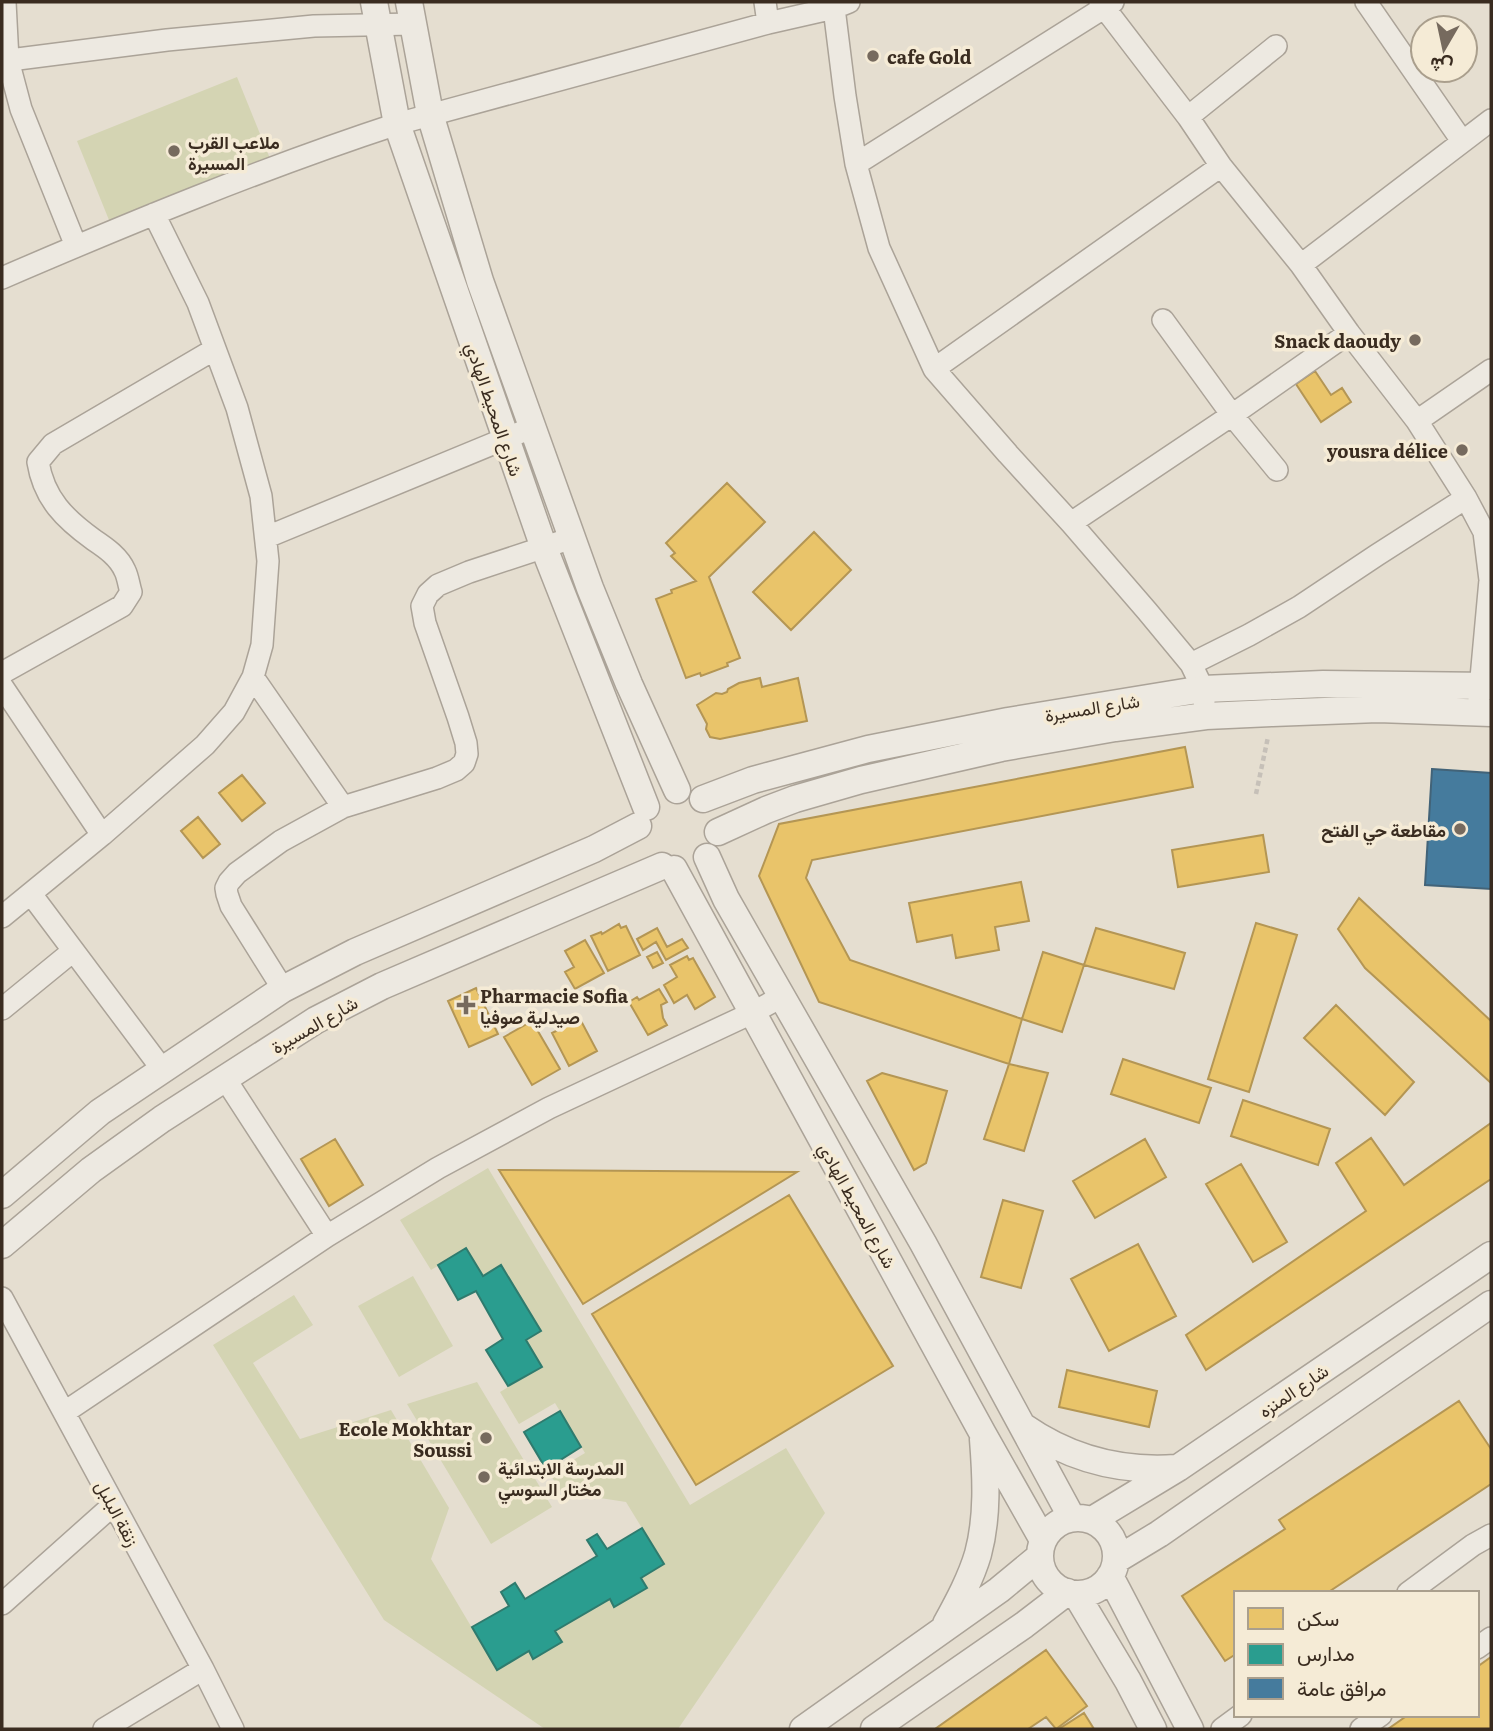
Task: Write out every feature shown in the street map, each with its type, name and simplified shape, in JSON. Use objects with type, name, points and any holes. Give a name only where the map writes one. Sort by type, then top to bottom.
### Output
[{"type":"street","points":[[5,2],[5,60],[21,109],[76,246]]},
{"type":"street","points":[[765,2],[768,23]]},
{"type":"street","points":[[1366,2],[1462,141]]},
{"type":"street","points":[[856,164],[1106,4],[1221,166],[1301,265],[1417,421],[1466,498],[1484,532],[1490,580],[1485,699]]},
{"type":"street","points":[[2,278],[154,214],[397,124],[842,5],[845,96],[856,164],[878,248],[934,369],[1071,523],[1191,664],[1203,689],[1206,716]]},
{"type":"street","points":[[5,60],[180,38],[314,26],[376,13],[411,13]]},
{"type":"street","name":"شارع المحيط الهادي","points":[[376,13],[397,124],[505,439],[642,817]]},
{"type":"street","name":"شارع المحيط الهادي","points":[[411,13],[430,114],[480,281],[572,538],[629,684],[677,790]]},
{"type":"street","points":[[1188,117],[1276,46]]},
{"type":"street","points":[[1301,265],[1491,120]]},
{"type":"street","points":[[934,369],[1221,166]]},
{"type":"street","points":[[2,917],[205,745],[234,712],[253,677],[262,645],[268,561],[261,496],[237,408],[198,303],[154,214]]},
{"type":"street","points":[[1163,320],[1232,415],[1277,471]]},
{"type":"street","points":[[1071,523],[1349,333]]},
{"type":"street","points":[[2,673],[122,606],[131,592],[125,570],[111,552],[59,511],[40,478],[38,462],[53,444],[215,349]]},
{"type":"street","points":[[1417,421],[1491,370]]},
{"type":"street","points":[[267,537],[531,428]]},
{"type":"street","points":[[1191,664],[1298,607],[1466,498]]},
{"type":"street","points":[[283,989],[231,905],[226,888],[229,882],[237,873],[281,841],[343,807],[438,778],[464,763],[466,743],[425,623],[422,606],[428,594],[439,585],[469,572],[572,538]]},
{"type":"street","points":[[253,677],[343,807]]},
{"type":"street","name":"شارع المسيرة","points":[[703,799],[753,780],[868,749],[1008,721],[1203,689],[1323,684],[1485,699]]},
{"type":"street","points":[[2,686],[102,835]]},
{"type":"street","name":"شارع المسيرة","points":[[718,832],[776,806],[861,780],[1001,748],[1115,728],[1206,716],[1378,709],[1485,699]]},
{"type":"street","points":[[677,790],[703,799],[714,814],[718,832],[707,856],[695,866],[681,869],[668,868],[655,862],[640,842],[642,817],[652,800],[677,790]]},
{"type":"street","points":[[2,1195],[100,1112],[283,989],[355,952],[593,849],[642,817]]},
{"type":"street","name":"شارع المحيط الهادي","points":[[707,856],[726,899],[916,1230],[1023,1427],[1082,1519]]},
{"type":"street","name":"شارع المحيط الهادي","points":[[668,868],[752,1013],[983,1434],[1041,1549]]},
{"type":"street","name":"شارع المسيرة","points":[[2,1245],[91,1170],[162,1119],[316,1020],[382,986],[668,868]]},
{"type":"street","points":[[31,894],[162,1069]]},
{"type":"street","points":[[2,1009],[73,951]]},
{"type":"street","points":[[65,1412],[327,1236],[438,1168],[550,1108],[781,997]]},
{"type":"street","points":[[224,1077],[327,1236]]},
{"type":"street","name":"شارع المنزه","points":[[1082,1519],[1178,1468],[1491,1255]]},
{"type":"street","name":"زنقة البلبل","points":[[2,1298],[233,1729]]},
{"type":"street","points":[[1113,1568],[1491,1304]]},
{"type":"street","points":[[1023,1427],[1060,1449],[1102,1464],[1141,1469],[1178,1468]]},
{"type":"street","points":[[944,1629],[978,1554],[985,1507],[983,1434]]},
{"type":"street","points":[[2,1604],[113,1505]]},
{"type":"street","points":[[1082,1519],[1103,1527],[1115,1545],[1113,1568],[1105,1583],[1095,1590],[1083,1594],[1058,1589],[1042,1570],[1041,1549],[1047,1533],[1056,1524],[1082,1519]]},
{"type":"street","points":[[1411,1591],[1491,1535]]},
{"type":"street","points":[[803,1729],[999,1590],[1041,1549]]},
{"type":"street","points":[[1113,1568],[1190,1729]]},
{"type":"street","points":[[874,1729],[1071,1593]]},
{"type":"street","points":[[1071,1593],[1128,1681],[1153,1729]]},
{"type":"street","points":[[104,1729],[203,1669]]},
{"type":"street","points":[[1222,1729],[1238,1717]]},
{"type":"street","points":[[1361,1729],[1378,1717]]},
{"type":"path","points":[[1256,794],[1272,713]]},
{"type":"green space","name":"ملاعب القرب المسيرة","points":[[237,77],[271,161],[111,225],[77,141]]},
{"type":"green space","points":[[488,1168],[690,1505],[786,1448],[825,1513],[678,1729],[545,1729],[384,1620],[213,1345],[294,1295],[313,1325],[253,1363],[300,1439],[391,1410],[449,1508],[431,1559],[497,1670],[529,1651],[534,1659],[561,1642],[555,1631],[610,1599],[614,1606],[641,1578],[664,1564],[626,1502],[561,1492],[550,1474],[585,1453],[555,1403],[519,1424],[500,1392],[541,1367],[526,1340],[541,1331],[501,1265],[483,1276],[466,1249],[431,1270],[400,1220]]},
{"type":"green space","points":[[413,1276],[453,1346],[399,1377],[358,1306]]},
{"type":"green space","points":[[477,1382],[552,1507],[491,1544],[407,1404]]},
{"type":"building: سكن","points":[[1315,371],[1331,395],[1342,388],[1351,402],[1321,422],[1296,384]]},
{"type":"building: سكن","points":[[727,483],[765,522],[709,577],[740,658],[727,663],[728,666],[701,676],[700,673],[686,678],[656,599],[696,581],[671,556],[675,553],[666,543]]},
{"type":"building: سكن","points":[[814,532],[851,570],[791,630],[753,592]]},
{"type":"building: سكن","points":[[760,678],[762,687],[798,678],[807,721],[720,739],[710,737],[707,724],[697,705],[716,693],[727,692],[739,683]]},
{"type":"building: سكن","points":[[1185,747],[1193,787],[812,860],[806,878],[850,960],[1022,1019],[1009,1064],[819,1002],[759,876],[779,824]]},
{"type":"building: سكن","points":[[242,775],[265,803],[242,821],[219,793]]},
{"type":"building: سكن","points":[[198,817],[220,844],[203,858],[181,831]]},
{"type":"building: سكن","points":[[1263,835],[1269,872],[1178,887],[1172,850]]},
{"type":"building: سكن","points":[[1021,882],[1029,921],[995,927],[999,950],[956,958],[952,935],[917,942],[909,903]]},
{"type":"building: سكن","points":[[1359,898],[1491,1021],[1491,1083],[1365,968],[1338,929]]},
{"type":"building: سكن","points":[[1256,923],[1297,935],[1249,1092],[1208,1079]]},
{"type":"building: سكن","points":[[619,924],[621,928],[626,926],[640,955],[608,971],[591,936],[601,932],[602,934]]},
{"type":"building: سكن","points":[[657,928],[667,947],[682,939],[688,948],[666,960],[656,942],[643,950],[637,939]]},
{"type":"building: سكن","points":[[1096,928],[1185,953],[1174,989],[1084,965]]},
{"type":"building: سكن","points":[[585,940],[604,973],[575,989],[565,972],[574,967],[565,951]]},
{"type":"building: سكن","points":[[657,952],[663,963],[653,968],[647,957]]},
{"type":"building: سكن","points":[[1043,952],[1084,965],[1062,1032],[1022,1019]]},
{"type":"building: سكن","points":[[687,956],[689,960],[693,958],[715,997],[695,1009],[687,995],[674,1003],[664,985],[677,977],[670,965]]},
{"type":"building: سكن","points":[[476,988],[498,1034],[469,1047],[448,1001]]},
{"type":"building: سكن","points":[[659,989],[667,1002],[661,1005],[667,1025],[648,1035],[629,1002],[637,997],[639,1000]]},
{"type":"building: سكن","points":[[1336,1005],[1414,1082],[1385,1115],[1304,1038]]},
{"type":"building: سكن","points":[[580,1019],[597,1051],[569,1066],[552,1033]]},
{"type":"building: سكن","points":[[532,1021],[560,1069],[532,1085],[504,1037]]},
{"type":"building: سكن","points":[[1123,1059],[1211,1088],[1199,1123],[1111,1094]]},
{"type":"building: سكن","points":[[1009,1064],[1048,1073],[1024,1151],[984,1139]]},
{"type":"building: سكن","points":[[882,1073],[947,1091],[926,1163],[914,1170],[867,1081]]},
{"type":"building: سكن","points":[[1243,1100],[1330,1129],[1318,1165],[1231,1136]]},
{"type":"building: سكن","points":[[1491,1123],[1491,1179],[1206,1370],[1186,1335],[1366,1211],[1336,1163],[1371,1138],[1404,1185]]},
{"type":"building: سكن","points":[[335,1139],[363,1185],[329,1206],[301,1159]]},
{"type":"building: سكن","points":[[1145,1139],[1166,1177],[1095,1218],[1073,1181]]},
{"type":"building: سكن","points":[[1241,1164],[1287,1242],[1253,1262],[1206,1184]]},
{"type":"building: سكن","points":[[499,1170],[797,1172],[583,1304]]},
{"type":"building: سكن","points":[[789,1195],[893,1366],[696,1485],[592,1314]]},
{"type":"building: سكن","points":[[1003,1200],[1043,1211],[1021,1288],[981,1277]]},
{"type":"building: سكن","points":[[1138,1244],[1176,1316],[1109,1351],[1071,1279]]},
{"type":"building: سكن","points":[[1067,1370],[1157,1391],[1149,1427],[1059,1407]]},
{"type":"building: سكن","points":[[1459,1401],[1491,1449],[1491,1484],[1330,1591],[1234,1591],[1234,1655],[1225,1661],[1182,1596],[1285,1529],[1279,1520]]},
{"type":"building: سكن","points":[[1046,1650],[1087,1706],[1056,1729],[1046,1717],[1028,1729],[935,1729]]},
{"type":"building: سكن","points":[[1491,1657],[1491,1729],[1388,1729],[1405,1717],[1479,1717],[1479,1666]]},
{"type":"building: سكن","points":[[1084,1713],[1094,1729],[1059,1729]]},
{"type":"building: مدارس","points":[[466,1248],[483,1276],[501,1265],[541,1331],[526,1340],[542,1367],[508,1386],[486,1350],[503,1339],[476,1291],[458,1300],[438,1265]]},
{"type":"building: مدارس","points":[[560,1411],[581,1447],[546,1469],[524,1432]]},
{"type":"building: مدارس","points":[[642,1528],[664,1564],[641,1578],[647,1588],[614,1607],[610,1599],[555,1631],[562,1642],[533,1659],[529,1651],[497,1670],[472,1627],[509,1606],[501,1592],[515,1583],[525,1599],[597,1556],[587,1540],[597,1534],[607,1549]]},
{"type":"building: مرافق عامة","name":"مقاطعة حي الفتح","points":[[1432,769],[1491,773],[1491,889],[1425,885]]},
{"type":"place","name":"cafe Gold","points":[[873,56]]},
{"type":"place","name":"ملاعب القرب المسيرة","points":[[174,151]]},
{"type":"place","name":"Snack daoudy","points":[[1415,340]]},
{"type":"place","name":"yousra délice","points":[[1462,450]]},
{"type":"place","name":"مقاطعة حي الفتح","points":[[1460,829]]},
{"type":"place","name":"Pharmacie Sofia صيدلية صوفيا","points":[[466,1005]]},
{"type":"place","name":"Ecole Mokhtar Soussi","points":[[486,1438]]},
{"type":"place","name":"المدرسة الابتدائية مختار السوسي","points":[[484,1477]]}]
